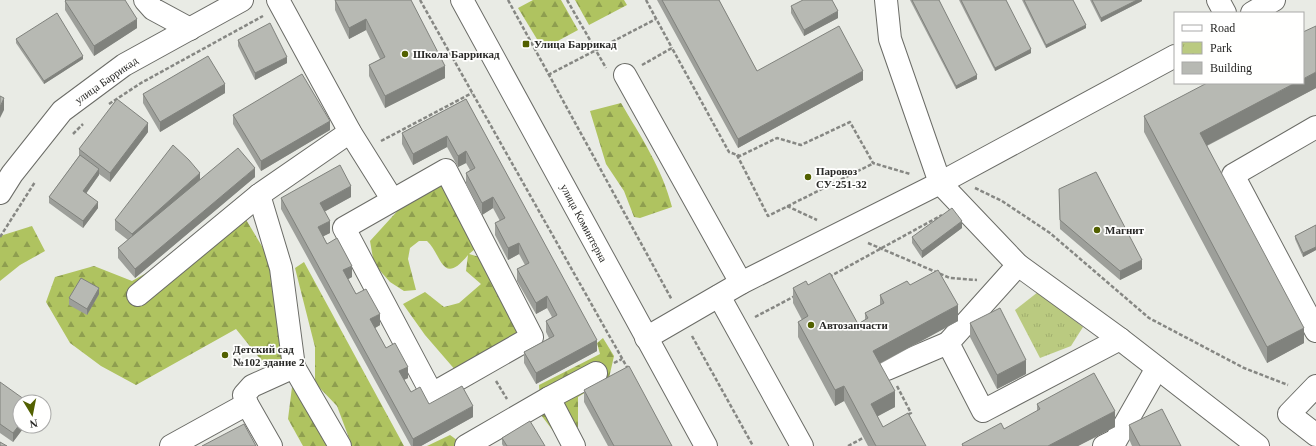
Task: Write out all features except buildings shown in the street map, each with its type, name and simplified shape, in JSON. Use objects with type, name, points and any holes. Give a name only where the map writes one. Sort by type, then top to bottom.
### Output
[{"type":"street","points":[[145,0],[153,9],[190,29]]},
{"type":"street","name":"улица Баррикад","points":[[0,193],[12,174],[62,111],[124,65],[242,0]]},
{"type":"street","name":"улица Коминтерна","points":[[462,0],[706,446]]},
{"type":"street","points":[[886,0],[890,39],[940,183],[1018,265],[1120,339],[1258,446]]},
{"type":"street","points":[[1218,0],[1224,12]]},
{"type":"street","points":[[1254,12],[1274,0]]},
{"type":"street","points":[[280,3],[350,132],[392,199]]},
{"type":"street","points":[[646,338],[741,283],[940,183],[1174,57]]},
{"type":"street","points":[[625,75],[741,283]]},
{"type":"street","points":[[1316,127],[1233,175],[1316,331]]},
{"type":"street","points":[[138,295],[259,195],[350,132]]},
{"type":"street","points":[[446,170],[532,337],[432,394],[344,228],[392,199],[446,170]]},
{"type":"street","points":[[259,195],[281,268],[294,367],[340,446]]},
{"type":"street","points":[[887,369],[948,342],[1018,265]]},
{"type":"street","points":[[719,296],[802,446]]},
{"type":"street","points":[[948,342],[983,411],[1120,339]]},
{"type":"street","points":[[271,446],[247,404],[244,395],[252,386],[294,367]]},
{"type":"street","points":[[1104,446],[1116,440],[1157,368]]},
{"type":"street","points":[[466,446],[549,398],[596,373]]},
{"type":"street","points":[[1316,386],[1289,414],[1316,435]]},
{"type":"street","points":[[549,398],[574,446]]},
{"type":"street","points":[[171,446],[247,404]]},
{"type":"path","points":[[420,0],[630,372]]},
{"type":"path","points":[[508,0],[681,318],[753,446]]},
{"type":"path","points":[[646,0],[672,48]]},
{"type":"path","points":[[108,105],[141,83],[280,3]]},
{"type":"path","points":[[548,75],[656,19]]},
{"type":"path","points":[[362,151],[472,93]]},
{"type":"path","points":[[67,140],[83,123]]},
{"type":"path","points":[[737,155],[768,216],[874,163]]},
{"type":"path","points":[[0,237],[39,176]]},
{"type":"path","points":[[825,279],[985,192]]},
{"type":"path","points":[[787,206],[842,232],[950,278],[1003,282]]},
{"type":"path","points":[[755,318],[797,294]]},
{"type":"path","points":[[486,363],[517,416]]},
{"type":"path","points":[[887,369],[911,413],[904,417]]},
{"type":"path","points":[[848,446],[864,438]]},
{"type":"green space","points":[[533,0],[561,0],[578,30],[543,49],[518,8]]},
{"type":"green space","points":[[575,0],[624,0],[627,5],[589,25]]},
{"type":"green space","points":[[621,103],[657,166],[672,207],[640,218],[634,217],[624,191],[606,164],[590,111]]},
{"type":"green space","points":[[445,182],[475,249],[469,254],[483,258],[536,339],[463,379],[425,335],[403,304],[425,292],[444,307],[459,303],[481,284],[466,271],[468,255],[453,268],[448,268],[443,265],[427,241],[419,241],[410,248],[408,259],[416,290],[404,291],[390,282],[374,264],[370,241],[401,207]]},
{"type":"green space","points":[[245,218],[272,263],[287,352],[270,371],[236,329],[136,385],[101,366],[70,343],[46,302],[55,277],[94,266],[132,281]]},
{"type":"green space","points":[[32,226],[45,251],[20,265],[0,281],[0,236]]},
{"type":"green space","points":[[304,262],[404,446],[352,446],[337,406],[315,383],[315,347],[295,268]]},
{"type":"green space","points":[[1038,292],[1083,327],[1071,346],[1040,358],[1015,310]]},
{"type":"green space","points":[[603,338],[614,356],[609,378],[578,397],[578,427],[557,436],[541,415],[539,385],[600,354],[597,343]]},
{"type":"green space","points":[[292,387],[300,388],[332,446],[303,446],[288,419]]},
{"type":"green space","points":[[450,435],[465,446],[427,446]]},
{"type":"place","name":"Улица Баррикад","points":[[526,44]]},
{"type":"place","name":"Школа Баррикад","points":[[405,54]]},
{"type":"place","name":"Паровоз СУ-251-32","points":[[808,177]]},
{"type":"place","name":"Магнит","points":[[1097,230]]},
{"type":"place","name":"Автозапчасти","points":[[811,325]]},
{"type":"place","name":"Детский сад №102 здание 2","points":[[225,355]]}]
